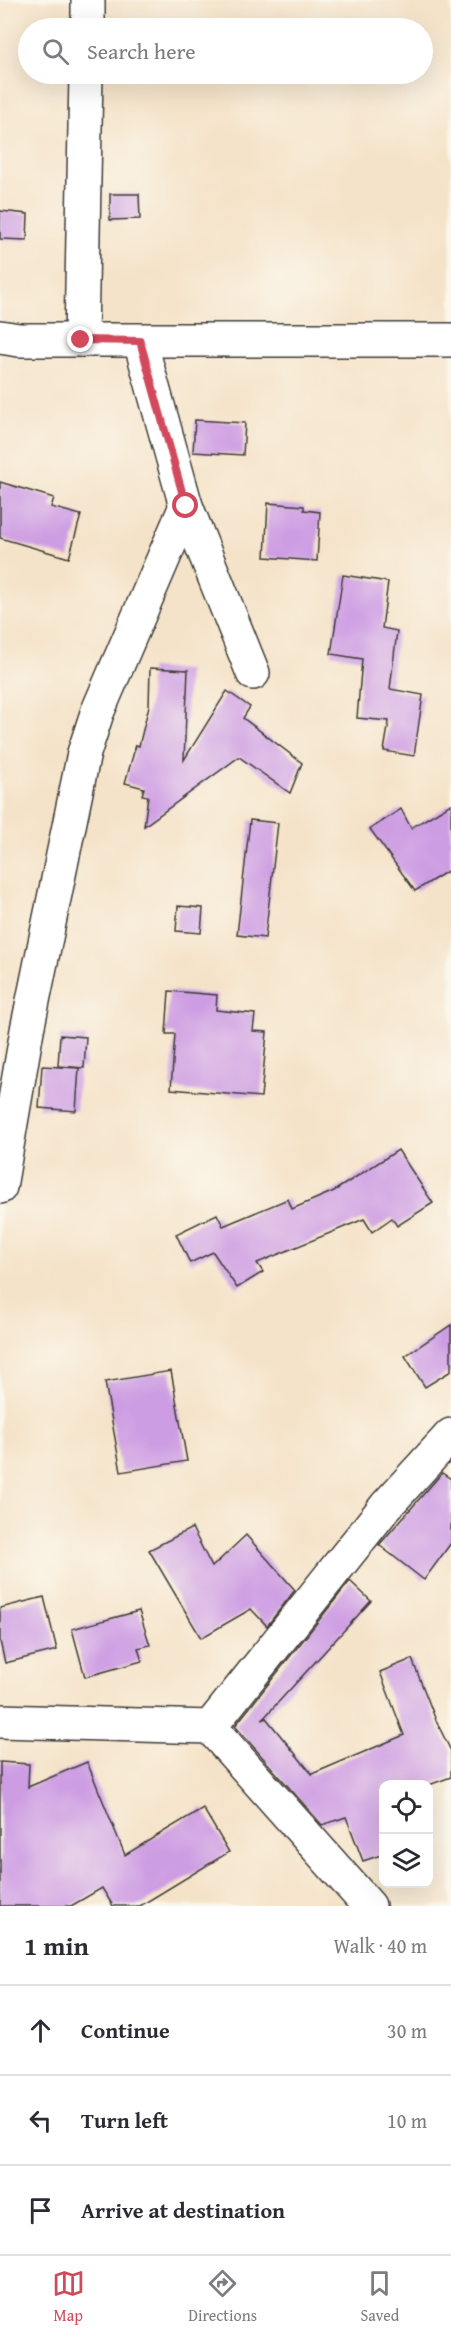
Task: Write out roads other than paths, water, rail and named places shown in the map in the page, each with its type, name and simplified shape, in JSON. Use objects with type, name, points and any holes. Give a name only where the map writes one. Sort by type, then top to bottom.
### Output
[{"type":"street","points":[[88,0],[88,18]]},
{"type":"street","points":[[81,340],[86,84]]},
{"type":"street","points":[[0,337],[19,340],[140,341],[451,340]]},
{"type":"street","points":[[140,341],[186,506],[254,674]]},
{"type":"street","points":[[0,1187],[27,1030],[84,753],[97,713],[186,506]]},
{"type":"street","points":[[210,1727],[379,1514],[451,1435]]},
{"type":"street","points":[[0,1721],[210,1727],[369,1906]]}]
